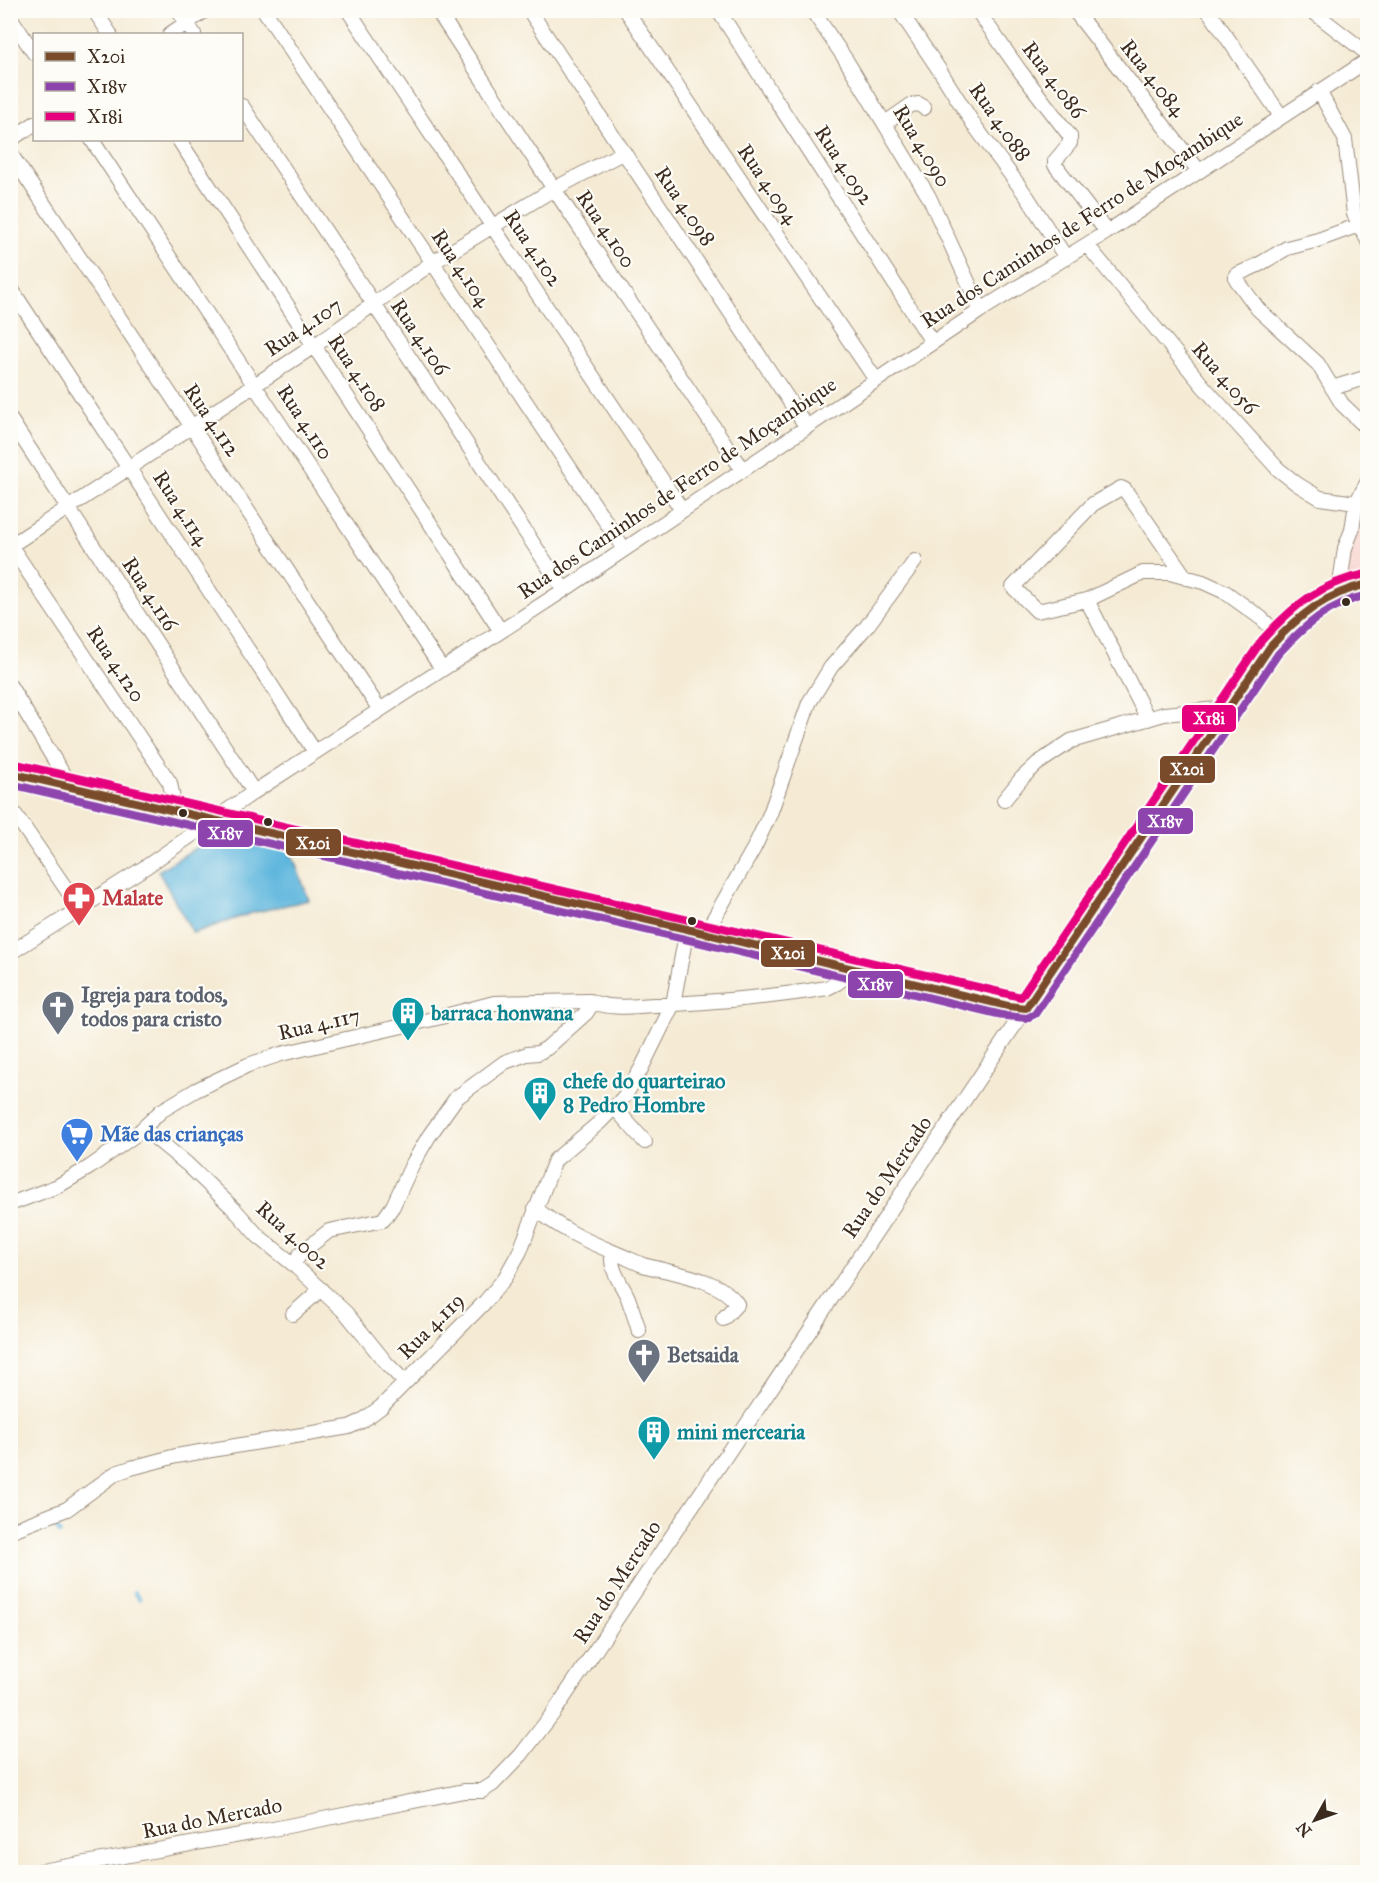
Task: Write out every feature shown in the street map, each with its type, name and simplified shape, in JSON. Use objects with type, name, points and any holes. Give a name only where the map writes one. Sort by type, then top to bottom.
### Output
[{"type":"main road","points":[[10,773],[687,929],[1008,1006],[1026,1008],[1270,647],[1307,609],[1339,591],[1368,584]]},
{"type":"street","points":[[94,10],[109,33]]},
{"type":"street","points":[[178,10],[190,29]]},
{"type":"street","points":[[174,33],[190,29],[206,10]]},
{"type":"street","name":"Rua 4.104","points":[[264,10],[624,549]]},
{"type":"street","name":"Rua 4.102","points":[[348,10],[682,510]]},
{"type":"street","name":"Rua 4.100","points":[[437,10],[742,469]]},
{"type":"street","name":"Rua 4.098","points":[[529,10],[806,426]]},
{"type":"street","name":"Rua 4.094","points":[[626,10],[876,380]]},
{"type":"street","name":"Rua 4.092","points":[[718,10],[932,342]]},
{"type":"street","name":"Rua 4.090","points":[[812,10],[846,60],[929,197],[981,310]]},
{"type":"street","name":"Rua 4.088","points":[[899,10],[974,125],[1028,198],[1066,258]]},
{"type":"street","name":"Rua 4.086","points":[[978,10],[1020,71],[1070,136],[1070,142],[1055,165],[1107,232]]},
{"type":"street","name":"Rua 4.084","points":[[1074,10],[1199,171]]},
{"type":"street","points":[[1208,10],[1281,116]]},
{"type":"street","points":[[1311,10],[1325,15],[1368,54]]},
{"type":"street","points":[[10,17],[33,52]]},
{"type":"street","name":"Rua dos Caminhos de Ferro de Moçambique","points":[[13,947],[80,909],[254,792],[564,590],[932,342],[1107,232],[1368,60]]},
{"type":"street","points":[[1319,91],[1345,139],[1354,214],[1368,241]]},
{"type":"street","points":[[885,123],[911,105],[920,104],[924,108]]},
{"type":"street","name":"Rua 4.106","points":[[243,108],[564,590]]},
{"type":"street","points":[[10,140],[33,125]]},
{"type":"street","name":"Rua 4.110","points":[[93,141],[442,669]]},
{"type":"street","name":"Rua 4.108","points":[[180,141],[500,630]]},
{"type":"street","name":"Rua 4.107","points":[[11,546],[314,346],[432,263],[554,189],[624,152]]},
{"type":"street","name":"Rua 4.112","points":[[10,153],[380,710]]},
{"type":"street","points":[[1359,225],[1318,240],[1287,248],[1236,275],[1236,279],[1258,309],[1313,358],[1342,404],[1368,429]]},
{"type":"street","name":"Rua 4.056","points":[[1087,244],[1203,386],[1278,469],[1320,498],[1356,503]]},
{"type":"street","name":"Rua 4.114","points":[[10,287],[315,752]]},
{"type":"street","points":[[1332,388],[1368,377]]},
{"type":"street","name":"Rua 4.116","points":[[10,419],[254,792]]},
{"type":"street","points":[[1339,591],[1345,548],[1352,530],[1356,503],[1368,481]]},
{"type":"street","points":[[1186,578],[1125,490],[1121,488],[1093,504],[1013,587],[1037,611],[1087,600],[1143,573],[1170,573],[1186,578],[1203,582],[1225,592],[1261,618],[1280,636]]},
{"type":"street","name":"Rua 4.120","points":[[11,546],[170,783],[172,799],[169,811]]},
{"type":"street","points":[[705,934],[754,848],[766,822],[809,703],[831,667],[874,617],[915,561]]},
{"type":"street","points":[[1087,600],[1148,719]]},
{"type":"street","points":[[10,686],[72,789]]},
{"type":"street","points":[[1004,800],[1029,771],[1065,743],[1090,734],[1182,711],[1228,708]]},
{"type":"street","points":[[10,807],[80,909]]},
{"type":"street","name":"Rua 4.119","points":[[10,1531],[67,1509],[116,1473],[176,1456],[349,1427],[362,1421],[381,1407],[485,1302],[505,1278],[532,1223],[535,1208],[555,1160],[615,1108],[641,1069],[673,1004],[687,929]]},
{"type":"street","name":"Rua 4.117","points":[[10,1204],[58,1186],[90,1167],[143,1128],[161,1111],[196,1090],[248,1065],[281,1054],[494,1003],[590,1001],[600,1006],[673,1004],[783,995],[827,987],[855,970]]},
{"type":"street","points":[[293,1264],[302,1252],[329,1231],[383,1220],[393,1206],[412,1165],[429,1136],[456,1098],[505,1062],[527,1054],[538,1053],[547,1048],[586,1013],[590,1007],[590,1001]]},
{"type":"street","name":"Rua do Mercado","points":[[36,1872],[273,1829],[464,1791],[482,1791],[494,1784],[535,1738],[594,1654],[876,1229],[1026,1008]]},
{"type":"street","points":[[615,1108],[645,1142]]},
{"type":"street","name":"Rua 4.002","points":[[143,1128],[187,1164],[241,1216],[258,1236],[293,1264],[346,1313],[387,1364],[405,1382]]},
{"type":"street","points":[[535,1208],[573,1234],[613,1252],[641,1264],[696,1279],[725,1291],[737,1304],[723,1319]]},
{"type":"street","points":[[613,1252],[611,1259],[639,1331]]},
{"type":"street","points":[[293,1314],[321,1289]]},
{"type":"shaded area","points":[[1367,485],[1367,578],[1345,580],[1350,532]]},
{"type":"water","points":[[226,829],[288,844],[309,900],[252,913],[193,933],[158,871]]},
{"type":"waterway","points":[[51,1519],[60,1533]]},
{"type":"waterway","points":[[134,1592],[139,1599]]},
{"type":"transit line","name":"X18i","points":[[12,763],[1021,997],[1262,640],[1308,598],[1335,583],[1366,574]]},
{"type":"transit line","name":"X20i","points":[[10,773],[687,929],[1008,1006],[1026,1008],[1270,647],[1291,625],[1314,607],[1339,593],[1368,584]]},
{"type":"transit line","name":"X18v","points":[[10,784],[685,939],[1006,1016],[1027,1018],[1035,1014],[1278,654],[1318,617],[1341,604],[1368,595]]},
{"type":"place","name":"Malate","points":[[79,927]]},
{"type":"place","name":"Igreja para todos, todos para cristo","points":[[58,1036]]},
{"type":"place","name":"barraca honwana","points":[[408,1042]]},
{"type":"place","name":"chefe do quarteirao 8 Pedro Hombre","points":[[540,1122]]},
{"type":"place","name":"Mãe das crianças","points":[[77,1163]]},
{"type":"place","name":"Betsaida","points":[[644,1384]]},
{"type":"place","name":"mini mercearia","points":[[654,1461]]}]
